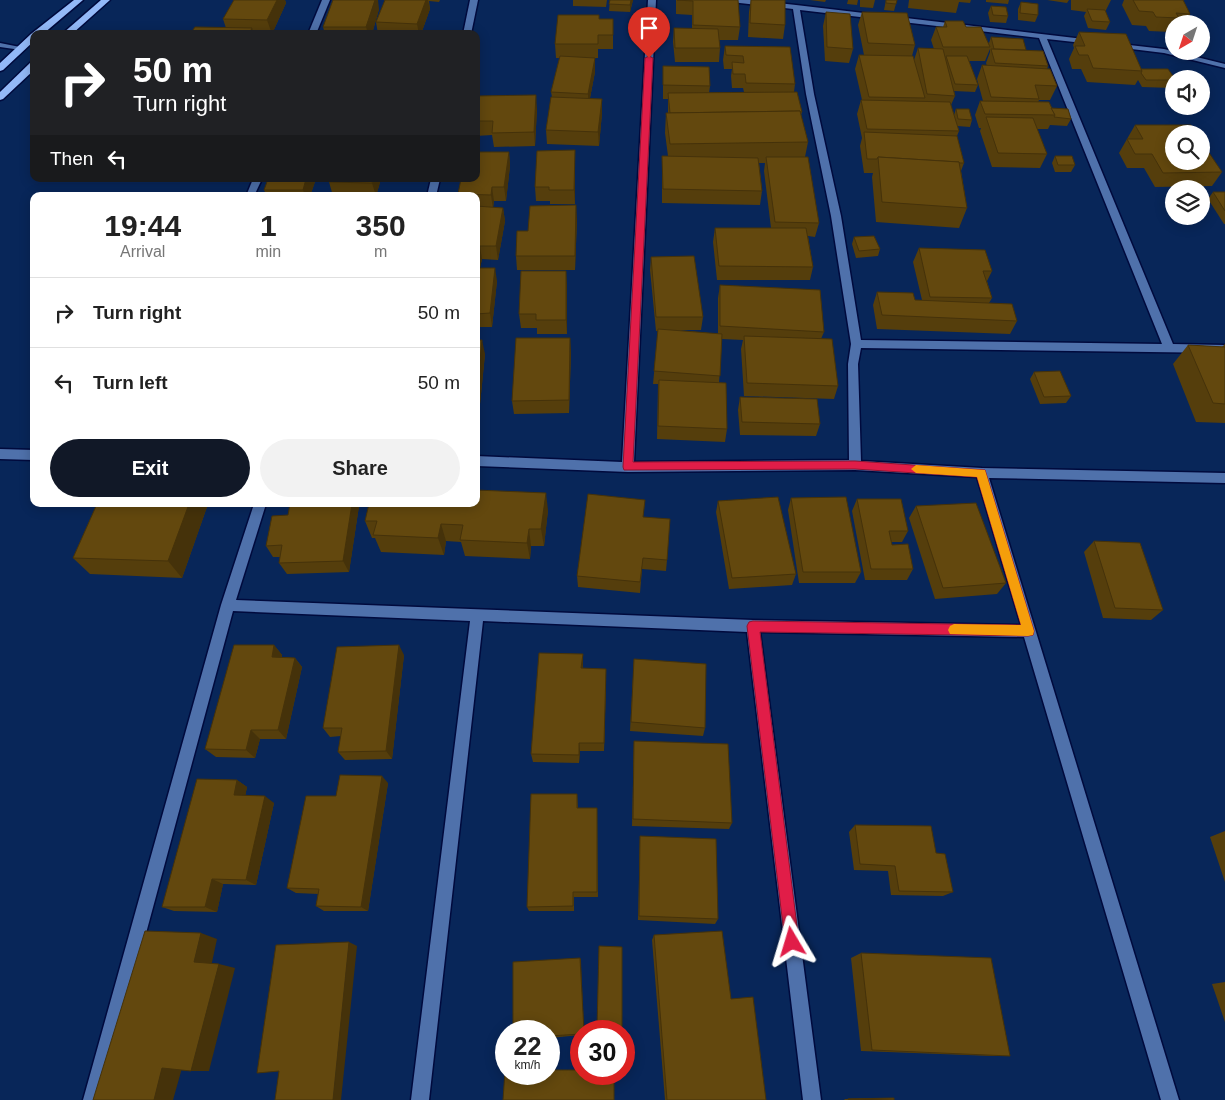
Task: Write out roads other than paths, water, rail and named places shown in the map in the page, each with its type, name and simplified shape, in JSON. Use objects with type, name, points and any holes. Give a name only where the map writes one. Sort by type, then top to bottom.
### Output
[{"type":"highway","points":[[41,30],[79,0]]},
{"type":"highway","points":[[71,30],[106,0]]},
{"type":"highway","points":[[0,68],[30,40]]},
{"type":"highway","points":[[0,97],[30,68]]},
{"type":"street","points":[[314,30],[326,0]]},
{"type":"street","points":[[468,30],[474,0]]},
{"type":"street","points":[[628,467],[652,0]]},
{"type":"street","points":[[730,0],[1098,43]]},
{"type":"street","points":[[796,7],[810,94],[836,216],[856,344],[853,364],[855,465]]},
{"type":"street","points":[[1042,36],[1169,348]]},
{"type":"street","points":[[1108,44],[1164,51],[1225,66]]},
{"type":"street","points":[[0,45],[21,48]]},
{"type":"street","points":[[856,344],[1225,348]]},
{"type":"street","points":[[0,454],[30,455]]},
{"type":"street","points":[[480,461],[628,467],[855,465],[982,473],[1225,478]]},
{"type":"street","points":[[982,473],[1170,1100]]},
{"type":"street","points":[[92,1100],[228,605],[259,507]]},
{"type":"street","points":[[228,605],[753,626],[1028,631]]},
{"type":"street","points":[[420,1100],[477,616]]},
{"type":"street","points":[[753,626],[812,1100]]}]
